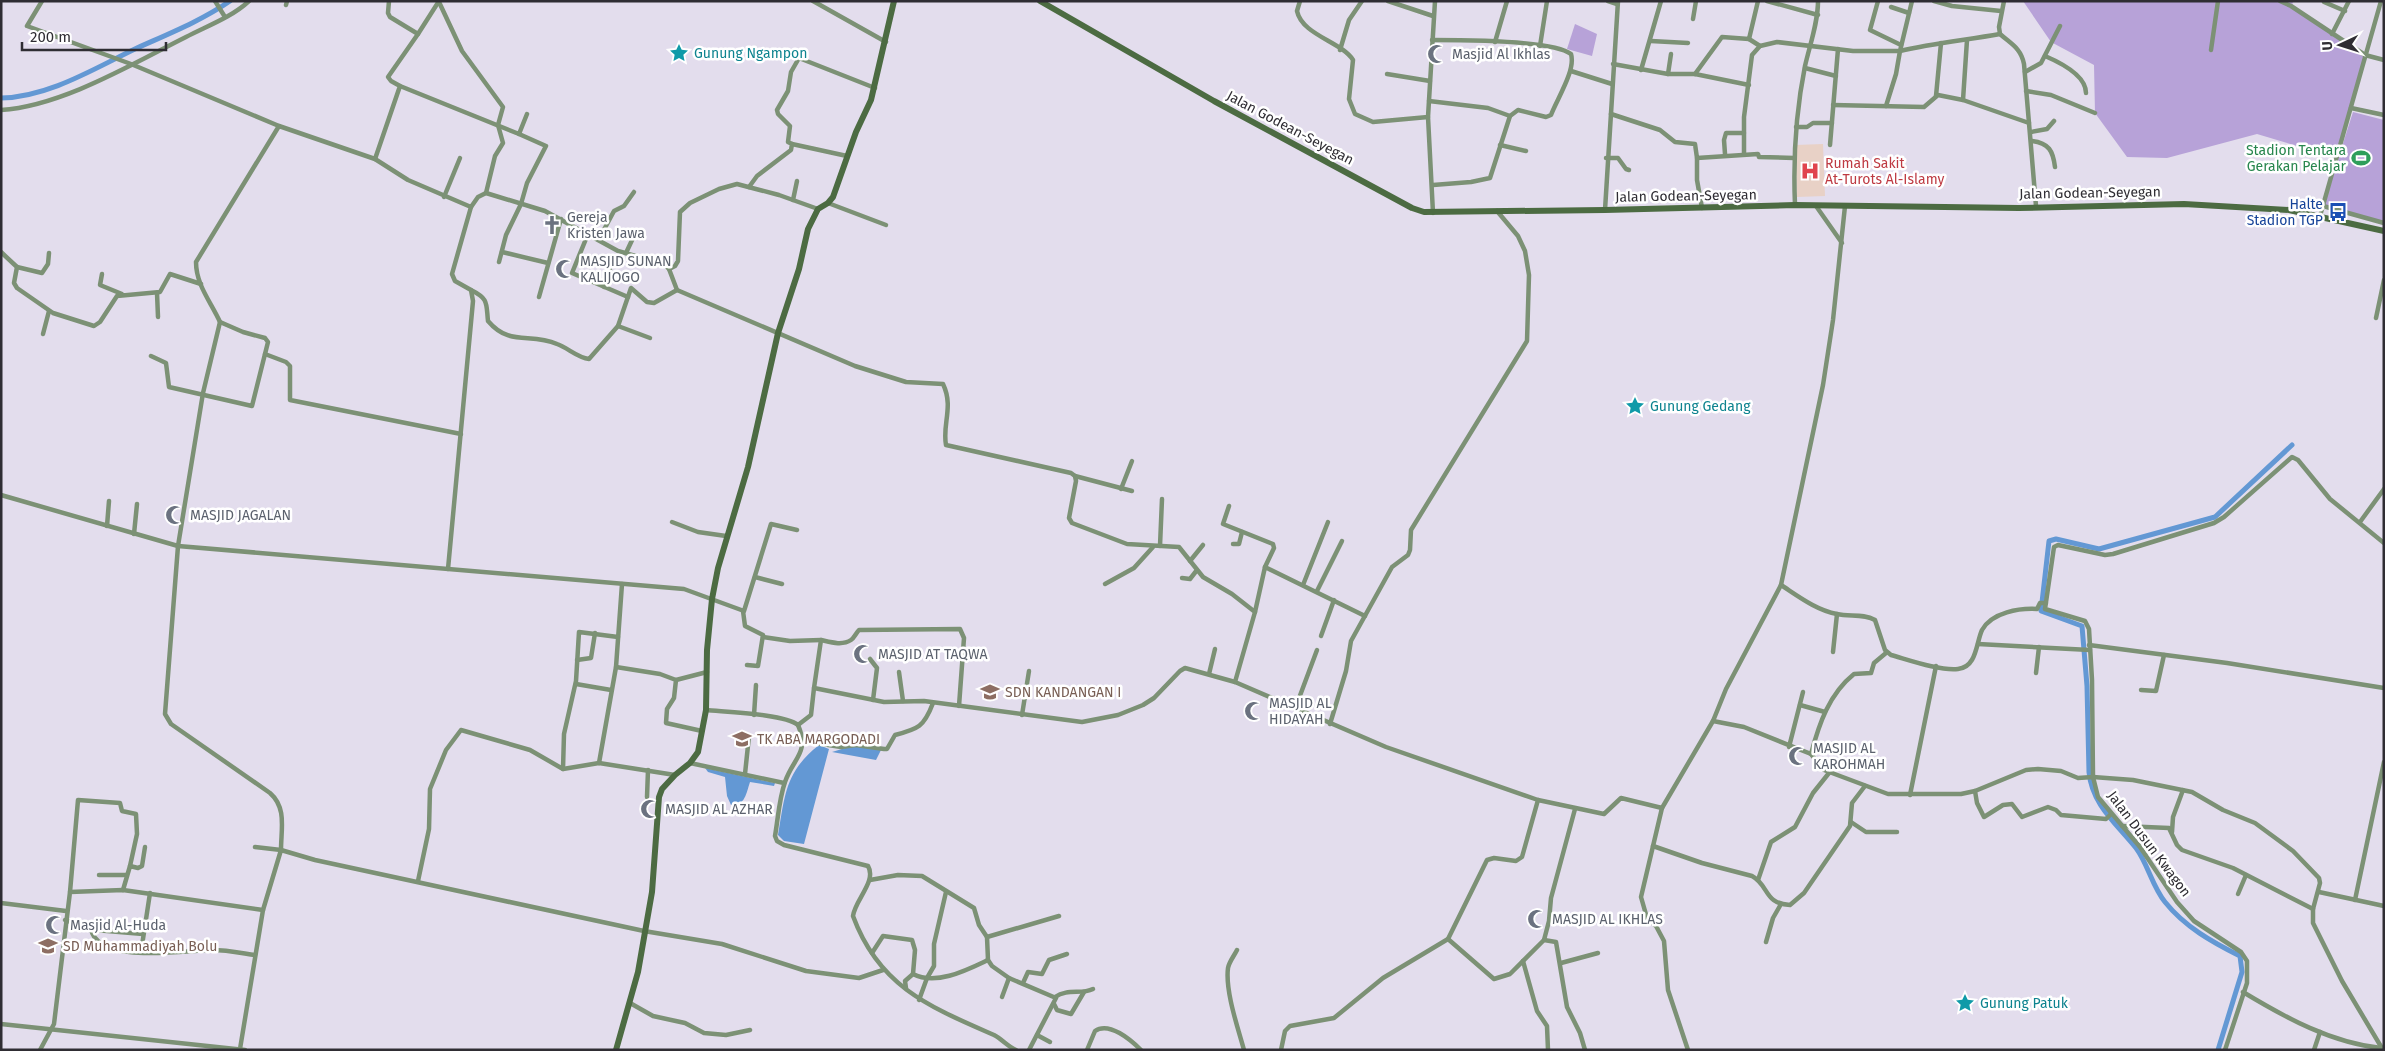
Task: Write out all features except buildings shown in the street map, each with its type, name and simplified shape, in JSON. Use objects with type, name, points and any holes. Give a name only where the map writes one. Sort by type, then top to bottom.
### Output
[{"type":"main road","points":[[616,1050],[630,1003],[652,892],[659,797],[662,789],[690,763],[698,752],[706,710],[712,599],[726,536],[748,466],[778,333],[799,269],[808,229],[818,209],[828,203],[833,197],[859,123],[872,100],[894,1]]},
{"type":"main road","name":"Jalan Godean-Seyegan","points":[[1040,1],[1214,101],[1404,203],[1418,210],[1434,213],[1702,208],[1795,204],[1816,206],[2184,204],[2288,210],[2384,231]]},
{"type":"street","points":[[42,1],[27,26],[131,64],[279,126],[375,159],[408,180],[471,207]]},
{"type":"street","points":[[1,110],[29,106],[84,87],[225,17],[249,1]]},
{"type":"street","points":[[389,1],[388,13],[390,17],[418,34]]},
{"type":"street","points":[[439,1],[388,77],[400,86],[546,146],[529,179],[521,204],[506,235],[499,262]]},
{"type":"street","points":[[439,1],[462,51],[502,104],[498,125],[503,142],[495,156],[486,193]]},
{"type":"street","points":[[813,1],[886,42]]},
{"type":"street","points":[[1300,1],[1297,11],[1301,20],[1320,37],[1353,60],[1349,99],[1355,114],[1373,122],[1428,118]]},
{"type":"street","points":[[1340,50],[1349,20],[1362,1]]},
{"type":"street","points":[[1388,1],[1433,16]]},
{"type":"street","points":[[1434,213],[1428,118],[1435,1]]},
{"type":"street","points":[[1495,42],[1507,1]]},
{"type":"street","points":[[1540,46],[1547,1]]},
{"type":"street","points":[[1605,210],[1606,158],[1611,114],[1618,2],[1608,1]]},
{"type":"street","points":[[1641,70],[1651,41],[1660,1]]},
{"type":"street","points":[[1693,19],[1696,1]]},
{"type":"street","points":[[1749,39],[1758,1]]},
{"type":"street","points":[[1768,1],[1818,15]]},
{"type":"street","points":[[1795,204],[1794,158],[1796,127],[1805,68],[1818,15],[1818,1]]},
{"type":"street","points":[[1878,1],[1870,30],[1900,48]]},
{"type":"street","points":[[1886,106],[1896,74],[1900,48],[1912,1]]},
{"type":"street","points":[[1934,1],[1952,6],[2001,11]]},
{"type":"street","points":[[2000,34],[2001,11],[2004,1]]},
{"type":"street","points":[[2211,50],[2218,1]]},
{"type":"street","points":[[2280,1],[2292,4],[2332,34],[2365,55],[2384,60]]},
{"type":"street","points":[[2332,34],[2349,1]]},
{"type":"street","points":[[2320,216],[2381,1]]},
{"type":"street","points":[[216,2],[225,17]]},
{"type":"street","points":[[2324,2],[2345,11]]},
{"type":"street","points":[[1891,7],[1909,13]]},
{"type":"street","points":[[2025,72],[2040,63],[2060,26]]},
{"type":"street","points":[[1744,154],[1744,132],[1752,55],[1760,46],[1777,42],[1853,51],[1900,48],[2000,34],[2017,46],[2022,53],[2032,141],[2032,181],[2036,206]]},
{"type":"street","points":[[1695,74],[1722,37],[1749,39],[1760,46]]},
{"type":"street","points":[[1432,40],[1540,46],[1568,52],[1572,57],[1571,71],[1550,116],[1518,110],[1510,116],[1490,178],[1471,182],[1433,185]]},
{"type":"street","points":[[1963,100],[1967,40]]},
{"type":"street","points":[[1651,41],[1688,43]]},
{"type":"street","points":[[1833,105],[1924,107],[1936,96],[1941,43]]},
{"type":"street","points":[[1830,145],[1838,49]]},
{"type":"street","points":[[1668,74],[1671,54]]},
{"type":"street","points":[[2045,56],[2059,62],[2083,82],[2086,93]]},
{"type":"street","points":[[847,156],[788,142],[790,126],[778,114],[777,110],[788,91],[791,72],[799,58],[875,88]]},
{"type":"street","points":[[1613,64],[1668,74],[1695,74],[1749,85]]},
{"type":"street","points":[[1805,68],[1836,76]]},
{"type":"street","points":[[1571,71],[1612,84]]},
{"type":"street","points":[[1387,74],[1430,81]]},
{"type":"street","points":[[375,159],[400,86]]},
{"type":"street","points":[[2026,91],[2051,95],[2095,113]]},
{"type":"street","points":[[1936,96],[1963,100],[2029,123]]},
{"type":"street","points":[[1430,101],[1488,108],[1510,116]]},
{"type":"street","points":[[2351,108],[2384,115]]},
{"type":"street","points":[[519,134],[527,114]]},
{"type":"street","points":[[1611,114],[1660,130],[1675,142],[1695,144],[1697,180],[1702,208]]},
{"type":"street","points":[[2031,132],[2045,130],[2054,122]]},
{"type":"street","points":[[1796,127],[1807,127],[1813,123],[1832,123]]},
{"type":"street","points":[[240,1049],[263,910],[281,850],[282,813],[278,802],[270,793],[171,724],[166,719],[164,706],[178,546],[203,394],[220,322],[201,284],[196,267],[198,256],[279,126]]},
{"type":"street","points":[[1725,154],[1724,140],[1726,134],[1744,132]]},
{"type":"street","points":[[2032,141],[2042,142],[2050,149],[2054,154],[2055,167]]},
{"type":"street","points":[[749,187],[756,176],[791,150],[792,144]]},
{"type":"street","points":[[1500,145],[1526,151]]},
{"type":"street","points":[[1697,158],[1725,154],[1758,154],[1759,157],[1794,158]]},
{"type":"street","points":[[444,197],[460,158]]},
{"type":"street","points":[[1606,158],[1618,158],[1626,169],[1630,170]]},
{"type":"street","points":[[793,200],[797,181]]},
{"type":"street","points":[[669,269],[676,266],[678,261],[678,218],[684,208],[725,186],[737,184],[818,209]]},
{"type":"street","points":[[598,239],[614,211],[624,206],[634,192]]},
{"type":"street","points":[[677,290],[654,303],[647,302],[633,288],[630,290],[618,326],[592,358],[586,359],[557,343],[539,339],[511,338],[499,331],[488,321],[486,301],[483,296],[455,281],[452,274],[471,207],[478,197],[486,193],[521,204],[561,219],[626,253],[664,264],[669,269],[677,290],[871,371],[906,382],[943,384],[948,406],[945,442],[947,446],[1068,472],[1075,476],[1132,491]]},
{"type":"street","points":[[828,203],[886,225]]},
{"type":"street","points":[[1816,206],[1842,243]]},
{"type":"street","points":[[1688,1050],[1668,990],[1664,941],[1656,926],[1647,918],[1642,905],[1642,890],[1662,808],[1713,721],[1726,689],[1781,585],[1823,385],[1842,243],[1845,206]]},
{"type":"street","points":[[2323,206],[2384,223]]},
{"type":"street","points":[[1330,724],[1346,671],[1349,646],[1392,567],[1409,553],[1411,530],[1527,341],[1529,276],[1525,251],[1518,236],[1497,211]]},
{"type":"street","points":[[539,297],[561,219]]},
{"type":"street","points":[[588,234],[572,273],[628,298]]},
{"type":"street","points":[[626,253],[633,238]]},
{"type":"street","points":[[1,252],[17,267],[42,274],[46,271],[49,253]]},
{"type":"street","points":[[502,252],[548,263]]},
{"type":"street","points":[[17,267],[14,283],[16,288],[49,311],[89,325],[98,325],[114,298],[122,294]]},
{"type":"street","points":[[604,287],[610,270]]},
{"type":"street","points":[[102,274],[101,286],[122,294],[157,293],[162,291],[172,274],[201,284]]},
{"type":"street","points":[[2376,318],[2384,280]]},
{"type":"street","points":[[448,569],[473,306],[471,290]]},
{"type":"street","points":[[157,293],[158,318]]},
{"type":"street","points":[[43,334],[49,311]]},
{"type":"street","points":[[151,356],[166,363],[169,387],[252,406],[268,343],[265,338],[243,332],[220,322]]},
{"type":"street","points":[[618,326],[650,338]]},
{"type":"street","points":[[265,354],[286,362],[290,366],[290,400],[460,434]]},
{"type":"street","points":[[1886,653],[1949,669],[1965,668],[1974,657],[1983,629],[1987,624],[2006,612],[2038,609],[2043,603],[2055,546],[2113,554],[2214,523],[2224,517],[2292,457],[2298,460],[2330,499],[2361,521],[2384,542]]},
{"type":"street","points":[[1122,489],[1132,462]]},
{"type":"street","points":[[1075,476],[1069,518],[1071,522],[1117,541],[1153,546],[1179,547],[1207,580],[1232,594],[1255,612]]},
{"type":"street","points":[[2361,521],[2384,489]]},
{"type":"street","points":[[1,495],[178,546],[684,590],[743,610]]},
{"type":"street","points":[[1160,546],[1162,500]]},
{"type":"street","points":[[107,526],[109,501]]},
{"type":"street","points":[[134,534],[137,504]]},
{"type":"street","points":[[1229,506],[1223,524],[1273,544],[1274,548],[1266,567],[1235,682]]},
{"type":"street","points":[[672,522],[698,532],[726,536]]},
{"type":"street","points":[[1303,584],[1328,522]]},
{"type":"street","points":[[797,530],[771,524],[746,609],[743,610],[743,624],[764,637],[790,641],[821,640],[836,643],[846,642],[853,638],[859,630],[960,629],[964,638],[959,706]]},
{"type":"street","points":[[1233,544],[1240,544],[1242,532]]},
{"type":"street","points":[[1317,592],[1342,541]]},
{"type":"street","points":[[1190,561],[1204,545]]},
{"type":"street","points":[[1106,584],[1134,568],[1153,546]]},
{"type":"street","points":[[1266,567],[1365,616]]},
{"type":"street","points":[[1182,578],[1189,579],[1197,570]]},
{"type":"street","points":[[754,577],[782,584]]},
{"type":"street","points":[[599,762],[610,690],[616,667],[622,584]]},
{"type":"street","points":[[1781,585],[1821,609],[1837,614],[1864,616],[1875,620],[1886,653]]},
{"type":"street","points":[[1321,636],[1334,600]]},
{"type":"street","name":"Jalan Dusun Kwagon","points":[[2043,603],[2045,609],[2087,623],[2092,777],[2098,797],[2110,816],[2122,826],[2140,847],[2177,902],[2194,920],[2244,955],[2248,974],[2225,1050]]},
{"type":"street","points":[[1833,652],[1837,614]]},
{"type":"street","points":[[563,769],[564,734],[576,684],[579,632],[618,636]]},
{"type":"street","points":[[578,660],[591,658],[595,633]]},
{"type":"street","points":[[747,665],[758,666],[764,637]]},
{"type":"street","points":[[798,725],[811,715],[821,640]]},
{"type":"street","points":[[1978,644],[2081,650],[2088,648],[2164,655],[2384,688]]},
{"type":"street","points":[[2036,673],[2039,647]]},
{"type":"street","points":[[1209,674],[1215,649]]},
{"type":"street","points":[[1295,709],[1316,650]]},
{"type":"street","points":[[1811,754],[1820,722],[1835,694],[1854,674],[1871,673],[1874,662],[1886,653]]},
{"type":"street","points":[[2141,690],[2156,691],[2164,655]]},
{"type":"street","points":[[870,660],[877,668],[873,700]]},
{"type":"street","points":[[1910,795],[1936,666]]},
{"type":"street","points":[[616,667],[660,674],[676,680],[707,672]]},
{"type":"street","points":[[814,688],[873,700],[933,702],[1075,722],[1100,719],[1130,711],[1149,702],[1182,669],[1209,674],[1235,682],[1386,747],[1538,800],[1576,810],[1604,814],[1621,798],[1662,808]]},
{"type":"street","points":[[1022,715],[1029,671]]},
{"type":"street","points":[[899,672],[903,701]]},
{"type":"street","points":[[676,680],[674,698],[667,709],[666,723],[702,731]]},
{"type":"street","points":[[576,684],[610,690]]},
{"type":"street","points":[[754,715],[756,685]]},
{"type":"street","points":[[1789,747],[1803,692]]},
{"type":"street","points":[[803,741],[840,747],[856,745],[884,750],[889,746],[895,735],[916,729],[929,713],[933,702]]},
{"type":"street","points":[[1800,705],[1825,712]]},
{"type":"street","points":[[706,710],[792,721],[798,725],[803,741],[802,752],[784,783],[775,836],[777,841],[784,845],[865,864],[871,871],[870,880],[856,903],[852,916],[859,933],[883,970],[919,1000],[970,1026],[997,1037],[1007,1046],[1016,1050]]},
{"type":"street","points":[[1713,721],[1744,727],[1789,747],[1811,754],[1820,767],[1830,773],[1843,776],[1888,794],[1961,794],[1974,791],[2026,770],[2061,771],[2078,778],[2092,777],[2133,780],[2183,790],[2200,796],[2223,810],[2248,819],[2294,852],[2319,878],[2319,892],[2313,909],[2313,923],[2382,1049]]},
{"type":"street","points":[[418,882],[429,829],[430,789],[458,731],[464,730],[515,745],[538,754],[563,769],[599,762],[675,775]]},
{"type":"street","points":[[744,774],[749,736]]},
{"type":"street","points":[[2355,900],[2384,762]]},
{"type":"street","points":[[690,763],[784,783]]},
{"type":"street","points":[[647,797],[648,770]]},
{"type":"street","points":[[1758,880],[1771,842],[1795,828],[1813,793],[1830,773]]},
{"type":"street","points":[[1653,846],[1758,880],[1772,900],[1780,904],[1790,905],[1804,893],[1851,822],[1852,803],[1865,786]]},
{"type":"street","points":[[2183,790],[2173,817],[2172,832],[2177,845],[2182,850],[2246,875],[2313,909]]},
{"type":"street","points":[[1974,791],[1977,803],[1984,817],[2007,804],[2012,804],[2022,817],[2048,807],[2056,810],[2061,815],[2110,816]]},
{"type":"street","points":[[40,1050],[54,1024],[66,911],[70,892],[78,800],[120,803],[122,811],[136,814],[137,834],[123,890]]},
{"type":"street","points":[[1281,1050],[1284,1031],[1290,1026],[1334,1018],[1383,978],[1448,939],[1469,900],[1485,862],[1491,858],[1516,861],[1522,857],[1538,800]]},
{"type":"street","points":[[1448,939],[1494,980],[1510,974],[1544,940],[1549,921],[1551,898],[1576,810]]},
{"type":"street","points":[[1851,822],[1866,832],[1897,832]]},
{"type":"street","points":[[2122,826],[2165,827],[2172,832]]},
{"type":"street","points":[[130,866],[140,868],[145,847]]},
{"type":"street","points":[[255,847],[281,850],[315,860],[644,931],[722,944],[806,971],[859,978],[883,970]]},
{"type":"street","points":[[99,875],[126,875]]},
{"type":"street","points":[[870,880],[898,875],[922,876],[946,892],[966,902],[974,908],[979,925],[988,937],[988,960],[992,966],[1008,978],[1055,997],[1068,992],[1084,992],[1093,989]]},
{"type":"street","points":[[2238,894],[2246,875]]},
{"type":"street","points":[[70,892],[123,890],[263,910]]},
{"type":"street","points":[[919,1000],[927,978],[934,966],[934,944],[946,892]]},
{"type":"street","points":[[2319,892],[2384,906]]},
{"type":"street","points":[[141,952],[150,893]]},
{"type":"street","points":[[1,904],[66,911]]},
{"type":"street","points":[[1766,942],[1773,918],[1780,904]]},
{"type":"street","points":[[988,937],[1059,916]]},
{"type":"street","points":[[65,920],[90,929],[143,934]]},
{"type":"street","points":[[90,929],[92,936],[98,942],[123,952],[213,950],[255,955]]},
{"type":"street","points":[[872,953],[883,936],[912,940],[915,950],[913,974],[905,981],[906,988]]},
{"type":"street","points":[[1544,940],[1556,942],[1561,962],[1567,1007],[1586,1050],[1581,1050]]},
{"type":"street","points":[[1236,950],[1228,967],[1228,976],[1244,1050]]},
{"type":"street","points":[[1561,962],[1598,953]]},
{"type":"street","points":[[1023,984],[1028,972],[1042,974],[1049,960],[1067,954]]},
{"type":"street","points":[[913,974],[927,978],[956,974],[988,960]]},
{"type":"street","points":[[1523,961],[1534,992],[1537,1011],[1547,1026],[1548,1050]]},
{"type":"street","points":[[1002,997],[1008,978]]},
{"type":"street","points":[[1054,1004],[1057,1010],[1071,1014],[1084,992]]},
{"type":"street","points":[[2243,992],[2270,1008],[2320,1032],[2353,1044],[2382,1049]]},
{"type":"street","points":[[1029,1050],[1054,1004],[1055,997]]},
{"type":"street","points":[[630,1003],[653,1016],[685,1023],[704,1033],[726,1035],[750,1030]]},
{"type":"street","points":[[1,1024],[245,1050]]},
{"type":"street","points":[[1087,1050],[1096,1031],[1104,1028],[1115,1030],[1141,1050]]},
{"type":"street","points":[[2314,1050],[2320,1032]]},
{"type":"street","points":[[1037,1035],[1050,1042]]},
{"type":"shaded area","points":[[2023,1],[2293,1],[2292,6],[2365,55],[2337,158],[2257,134],[2167,158],[2127,157],[2095,113],[2094,65],[2051,42]]},
{"type":"shaded area","points":[[1575,24],[1597,34],[1592,56],[1567,49]]},
{"type":"shaded area","name":"Stadion Tentara Gerakan Pelajar","points":[[2353,112],[2384,120],[2384,223],[2323,206]]},
{"type":"shaded area","name":"Rumah Sakit At-Turots Al-Islamy","points":[[1823,144],[1825,196],[1797,197],[1795,145]]},
{"type":"water","points":[[819,745],[829,749],[804,844],[784,841],[778,835],[788,785],[799,765]]},
{"type":"water","points":[[855,745],[881,750],[876,760],[832,752]]},
{"type":"water","points":[[705,768],[775,783],[774,786],[750,782],[742,801],[739,804],[731,805],[727,796],[725,777],[708,772]]},
{"type":"waterway","points":[[1,98],[37,93],[71,80],[196,21],[230,1]]},
{"type":"waterway","points":[[2218,1050],[2242,972],[2240,956],[2200,933],[2173,911],[2161,896],[2136,848],[2106,813],[2095,794],[2089,772],[2087,686],[2082,626],[2041,611],[2049,541],[2056,539],[2099,549],[2215,517],[2292,445]]},
{"type":"place","name":"Gunung Ngampon","points":[[679,53]]},
{"type":"place","name":"Masjid Al Ikhlas","points":[[1437,54]]},
{"type":"place","name":"Stadion Tentara Gerakan Pelajar","points":[[2361,158]]},
{"type":"place","name":"Rumah Sakit At-Turots Al-Islamy","points":[[1810,171]]},
{"type":"place","name":"Halte Stadion TGP","points":[[2338,212]]},
{"type":"place","name":"Gereja Kristen Jawa","points":[[552,225]]},
{"type":"place","name":"MASJID SUNAN KALIJOGO","points":[[565,269]]},
{"type":"place","name":"Gunung Gedang","points":[[1635,406]]},
{"type":"place","name":"MASJID JAGALAN","points":[[175,515]]},
{"type":"place","name":"MASJID AT TAQWA","points":[[863,654]]},
{"type":"place","name":"SDN KANDANGAN I","points":[[990,692]]},
{"type":"place","name":"MASJID AL HIDAYAH","points":[[1254,711]]},
{"type":"place","name":"TK ABA MARGODADI","points":[[742,739]]},
{"type":"place","name":"MASJID AL KAROHMAH","points":[[1798,756]]},
{"type":"place","name":"MASJID AL AZHAR","points":[[650,809]]},
{"type":"place","name":"MASJID AL IKHLAS","points":[[1537,919]]},
{"type":"place","name":"Masjid Al-Huda","points":[[55,925]]},
{"type":"place","name":"SD Muhammadiyah Bolu","points":[[48,946]]},
{"type":"place","name":"Gunung Patuk","points":[[1965,1003]]}]
